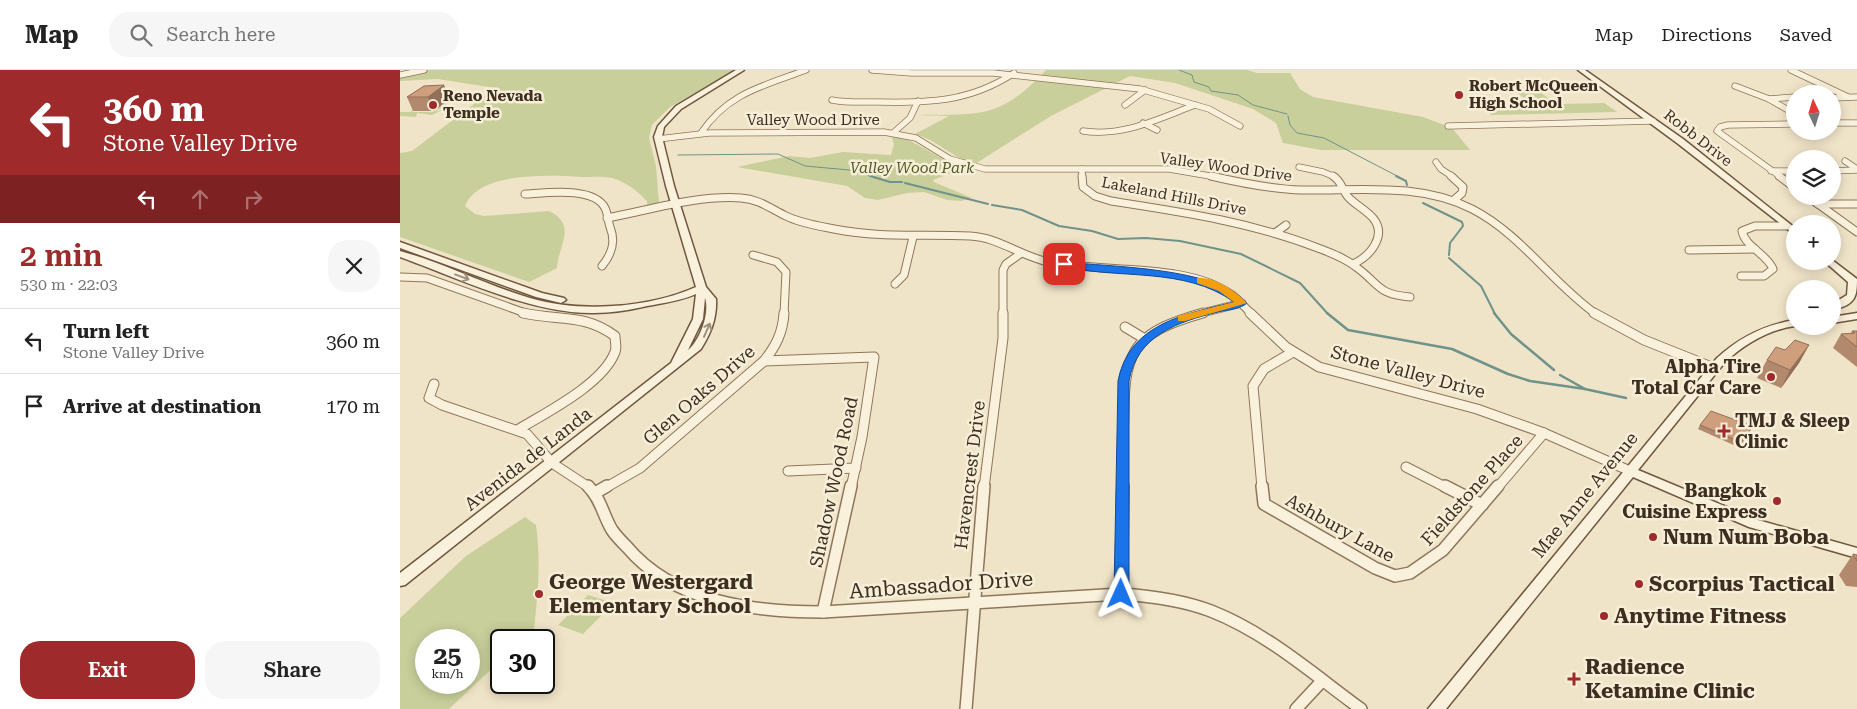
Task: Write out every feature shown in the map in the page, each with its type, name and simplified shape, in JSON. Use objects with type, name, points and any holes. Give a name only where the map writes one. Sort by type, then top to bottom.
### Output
[{"type":"street","points":[[400,75],[424,70]]},
{"type":"street","points":[[658,139],[660,126],[676,109],[741,70]]},
{"type":"street","points":[[701,133],[713,115],[738,97],[764,84],[806,70]]},
{"type":"street","points":[[872,70],[950,71],[1012,75],[1145,90],[1165,94],[1230,117],[1240,126]]},
{"type":"street","points":[[832,100],[918,101],[971,96],[993,88],[1018,70]]},
{"type":"street","name":"Robb Drive","points":[[1581,70],[1653,121],[1786,226]]},
{"type":"street","points":[[1791,70],[1848,98]]},
{"type":"street","points":[[1735,86],[1769,99],[1786,109]]},
{"type":"street","points":[[1126,104],[1145,90]]},
{"type":"street","points":[[1841,98],[1857,97]]},
{"type":"street","points":[[1769,99],[1786,98]]},
{"type":"street","points":[[893,133],[910,118],[918,101]]},
{"type":"street","points":[[1083,131],[1106,132],[1143,123],[1195,105]]},
{"type":"street","points":[[1448,126],[1653,121]]},
{"type":"street","points":[[1143,123],[1157,130]]},
{"type":"street","points":[[1841,123],[1857,123]]},
{"type":"street","points":[[1786,124],[1723,126],[1717,131],[1721,136],[1786,182]]},
{"type":"street","name":"Valley Wood Drive","points":[[658,139],[701,133],[893,133],[923,140],[950,159],[975,167],[1006,170],[1169,169],[1265,188],[1404,190],[1454,200],[1490,219],[1579,300],[1604,319],[1639,338],[1714,368]]},
{"type":"street","name":"Avenida de Landa","points":[[400,581],[657,381],[676,363],[692,354],[708,328],[712,318],[712,299],[701,288],[658,139]]},
{"type":"street","points":[[1845,161],[1857,169]]},
{"type":"street","points":[[1436,162],[1439,168],[1458,180],[1463,187],[1462,193],[1454,200]]},
{"type":"street","points":[[1299,167],[1313,169],[1333,176],[1340,181],[1349,197],[1374,219],[1379,228],[1372,251],[1364,259],[1353,264]]},
{"type":"street","name":"Lakeland Hills Drive","points":[[1082,169],[1083,187],[1102,199],[1202,214],[1275,233],[1353,264],[1378,290],[1392,297],[1410,298]]},
{"type":"street","points":[[1841,170],[1857,169]]},
{"type":"street","points":[[1771,171],[1786,171]]},
{"type":"street","points":[[525,194],[562,193],[592,197],[605,207],[614,232],[612,255],[602,266]]},
{"type":"street","name":"Stone Valley Drive","points":[[608,218],[714,198],[742,198],[757,200],[788,217],[826,228],[868,234],[913,237],[980,237],[1020,254],[1064,264],[1188,277],[1222,289],[1242,303],[1293,352],[1333,372],[1437,397],[1544,433],[1754,524],[1857,553]]},
{"type":"street","points":[[1841,204],[1857,204]]},
{"type":"street","points":[[1819,205],[1857,232]]},
{"type":"street","points":[[1275,233],[1286,225]]},
{"type":"street","points":[[1741,276],[1764,276],[1773,271],[1770,261],[1743,237],[1744,230],[1755,226],[1786,226]]},
{"type":"street","points":[[895,284],[904,275],[913,237]]},
{"type":"street","points":[[400,245],[539,295],[567,301],[620,301],[701,288]]},
{"type":"street","points":[[1689,250],[1755,249]]},
{"type":"street","points":[[400,254],[529,300],[559,307],[594,310],[626,307],[681,297],[701,288]]},
{"type":"street","name":"Havencrest Drive","points":[[966,709],[972,603],[1003,338],[1003,270],[1006,264],[1020,254]]},
{"type":"street","name":"Glen Oaks Drive","points":[[595,493],[640,468],[764,362],[775,347],[784,324],[786,272],[777,262],[753,255]]},
{"type":"street","points":[[1841,266],[1856,280]]},
{"type":"street","points":[[1841,270],[1856,280]]},
{"type":"street","points":[[401,276],[424,277],[521,312],[591,322],[607,329],[613,334],[617,345],[616,352],[606,368],[559,404],[519,429]]},
{"type":"street","points":[[1841,305],[1852,298],[1856,280]]},
{"type":"street","points":[[1121,594],[1124,374],[1131,355],[1145,339],[1178,320],[1242,303]]},
{"type":"street","points":[[1841,307],[1857,303]]},
{"type":"street","points":[[1841,310],[1857,312]]},
{"type":"street","points":[[1841,319],[1857,316]]},
{"type":"street","name":"Mae Anne Avenue","points":[[1436,709],[1714,368],[1736,346],[1786,320]]},
{"type":"street","name":"Mae Anne Avenue","points":[[1780,324],[1786,324]]},
{"type":"street","points":[[1125,327],[1145,339]]},
{"type":"street","name":"Ashbury Lane","points":[[1293,352],[1266,366],[1255,378],[1252,386],[1264,504],[1353,558],[1395,576]]},
{"type":"street","name":"Shadow Wood Road","points":[[764,362],[874,357],[856,468],[823,612]]},
{"type":"street","points":[[434,384],[429,398],[442,405],[519,429],[534,440],[552,463]]},
{"type":"street","name":"Fieldstone Place","points":[[1395,576],[1410,573],[1443,550],[1544,433]]},
{"type":"street","name":"Ambassador Drive","points":[[552,463],[578,478],[595,493],[612,530],[638,561],[678,587],[727,604],[754,609],[823,612],[1121,594],[1188,604],[1232,620],[1253,632],[1361,709]]},
{"type":"street","points":[[1406,467],[1482,505]]},
{"type":"street","points":[[788,471],[856,468]]},
{"type":"street","points":[[1296,709],[1322,681]]},
{"type":"green space","points":[[427,70],[735,70],[670,107],[652,125],[649,138],[656,166],[659,203],[647,206],[647,201],[627,184],[612,178],[601,177],[535,176],[517,178],[485,186],[473,195],[465,206],[475,214],[484,216],[549,211],[563,223],[565,229],[564,237],[557,268],[529,282],[400,237],[400,153],[412,151],[495,88],[438,79],[400,81],[400,76]]},
{"type":"green space","points":[[1046,70],[1247,70],[1257,73],[1290,73],[1300,89],[1313,97],[1423,117],[1452,128],[1470,150],[1321,150],[1283,143],[1276,123],[1253,109],[1175,83],[1130,76],[1051,116],[975,164],[915,134],[949,116],[917,115],[958,115],[988,111],[1015,98]]},
{"type":"green space","points":[[1517,92],[1540,92],[1553,102],[1560,104],[1604,103],[1617,112],[1491,115],[1485,109],[1532,106]]},
{"type":"green space","points":[[459,94],[462,95],[456,95],[457,100],[448,103],[435,112],[444,109],[432,115],[417,113],[416,117],[400,116],[400,112],[410,112],[415,109],[412,112],[433,112],[452,98],[445,98],[449,95],[437,95]]},
{"type":"green space","name":"Valley Wood Park","points":[[895,136],[965,168],[933,180],[972,198],[961,201],[947,200],[924,192],[907,193],[878,200],[865,198],[847,186],[737,167],[789,156],[810,158],[843,152],[891,155],[894,144],[892,138]]},
{"type":"green space","points":[[525,517],[536,525],[538,577],[534,629],[490,629],[490,670],[480,680],[480,629],[415,629],[415,694],[465,694],[449,709],[400,709],[400,618],[466,556]]},
{"type":"green space","points":[[588,595],[614,603],[583,634],[558,625]]},
{"type":"building","points":[[444,85],[428,97],[407,97],[424,86]]},
{"type":"building","points":[[1852,331],[1857,331],[1857,347],[1841,334],[1855,333]]},
{"type":"building","points":[[1795,340],[1809,345],[1790,370],[1767,360],[1776,347],[1785,350]]},
{"type":"building","name":"TMJ & Sleep Clinic","points":[[1711,411],[1752,426],[1746,438],[1744,437],[1741,442],[1700,425]]},
{"type":"waterway","points":[[1179,70],[1192,75],[1194,82],[1209,87],[1211,91],[1238,95],[1253,105],[1287,114]]},
{"type":"waterway","points":[[1288,116],[1290,125],[1297,133],[1324,138],[1399,177]]},
{"type":"waterway","points":[[678,155],[778,154],[805,166],[849,170],[875,177]]},
{"type":"waterway","points":[[870,176],[890,182],[902,182]]},
{"type":"waterway","points":[[1396,176],[1406,181],[1407,185]]},
{"type":"waterway","points":[[905,183],[988,204]]},
{"type":"waterway","points":[[1423,203],[1462,222],[1463,226],[1450,243],[1449,255]]},
{"type":"waterway","points":[[992,205],[1022,210],[1059,226],[1092,231],[1118,239],[1146,238],[1180,241],[1241,254],[1300,283],[1327,313]]},
{"type":"waterway","points":[[1449,258],[1481,286],[1495,314]]},
{"type":"waterway","points":[[1327,313],[1348,330],[1452,349],[1508,374],[1530,381],[1585,389]]},
{"type":"waterway","points":[[1494,313],[1511,334],[1554,370]]},
{"type":"waterway","points":[[1560,375],[1585,389]]},
{"type":"waterway","points":[[1585,389],[1626,398]]},
{"type":"slow traffic","points":[[1182,318],[1242,303],[1222,289],[1201,280]]},
{"type":"place","name":"Robert McQueen High School","points":[[1459,95]]},
{"type":"place","name":"Reno Nevada Temple","points":[[433,105]]},
{"type":"place","name":"Alpha Tire Total Car Care","points":[[1771,377]]},
{"type":"place","name":"TMJ & Sleep Clinic","points":[[1724,431]]},
{"type":"place","name":"Bangkok Cuisine Express","points":[[1777,501]]},
{"type":"place","name":"Num Num Boba","points":[[1653,537]]},
{"type":"place","name":"Scorpius Tactical","points":[[1639,584]]},
{"type":"place","name":"George Westergard Elementary School","points":[[539,594]]},
{"type":"place","name":"Anytime Fitness","points":[[1604,616]]},
{"type":"place","name":"Radience Ketamine Clinic","points":[[1574,679]]},
{"type":"route","points":[[1064,264],[1188,277],[1212,284],[1242,303],[1191,315],[1166,325],[1145,339],[1131,355],[1124,374],[1121,594]]}]
